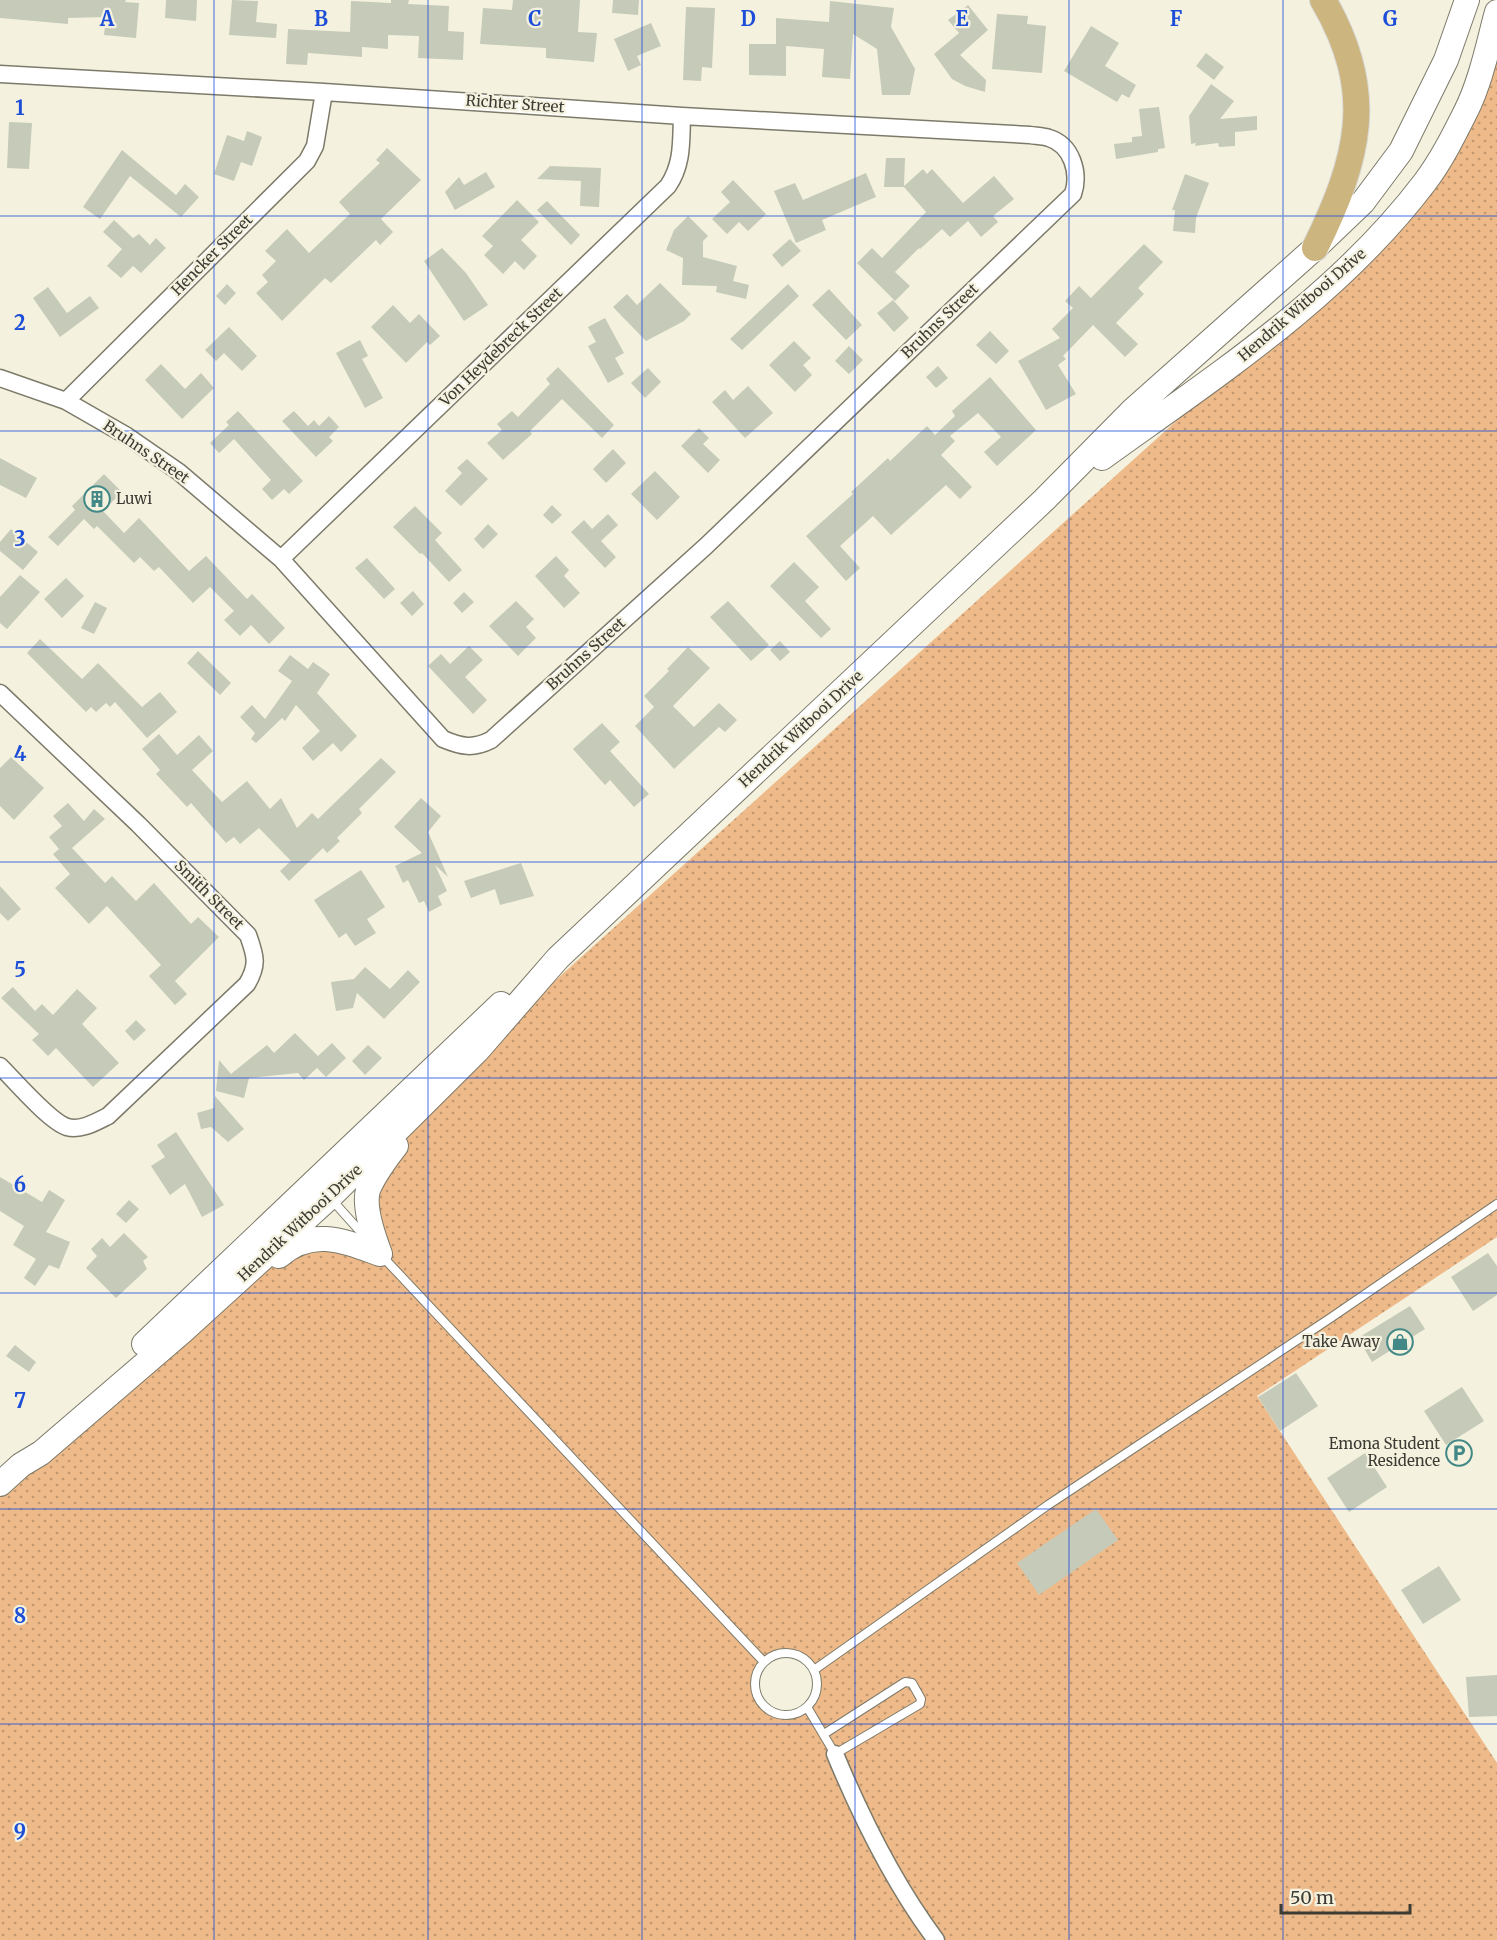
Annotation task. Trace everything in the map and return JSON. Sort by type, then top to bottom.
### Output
[{"type":"main road","points":[[1315,248],[1337,203],[1356,138],[1357,113],[1355,86],[1345,42],[1323,0]]},
{"type":"main road","name":"Hendrik Witbooi Drive","points":[[21,1465],[33,1443],[477,1051],[558,958],[1044,500],[1133,410],[1315,248],[1363,202],[1401,151],[1446,60],[1467,0]]},
{"type":"main road","name":"Hendrik Witbooi Drive","points":[[1044,500],[1240,360],[1302,309],[1364,252],[1426,180],[1447,146],[1467,109],[1497,12]]},
{"type":"main road","name":"Hendrik Witbooi Drive","points":[[0,1484],[21,1465],[41,1453],[183,1331],[322,1189],[472,1030],[520,986],[558,958]]},
{"type":"main road","points":[[380,1254],[373,1234],[368,1191],[387,1157],[477,1051]]},
{"type":"main road","points":[[183,1331],[201,1322],[286,1249],[298,1244],[315,1239],[339,1239],[380,1254]]},
{"type":"street","name":"Richter Street","points":[[0,74],[1030,135]]},
{"type":"street","name":"Hencker Street","points":[[66,401],[307,161],[315,147],[324,92]]},
{"type":"street","name":"Von Heydebreck Street","points":[[280,559],[668,186],[676,174],[681,156],[682,116]]},
{"type":"street","name":"Bruhns Street","points":[[0,378],[66,401],[127,435],[179,472],[280,559],[444,739],[455,744],[478,746],[491,740],[706,546],[1073,194],[1077,183],[1075,165],[1066,151],[1050,138],[1030,135]]},
{"type":"street","name":"Smith Street","points":[[0,693],[138,824],[248,934],[254,950],[256,965],[247,984],[108,1116],[95,1123],[84,1127],[67,1127],[48,1114],[0,1066]]},
{"type":"street","points":[[835,1754],[887,1865],[918,1916],[936,1940]]},
{"type":"lane","points":[[322,1189],[380,1254],[764,1662]]},
{"type":"lane","points":[[813,1670],[1048,1505],[1329,1319],[1497,1204]]},
{"type":"lane","points":[[781,1653],[791,1653],[808,1662],[817,1680],[813,1699],[807,1707],[790,1715],[771,1711],[764,1705],[758,1698],[755,1679],[764,1662],[781,1653]]},
{"type":"lane","points":[[807,1707],[835,1754],[922,1701],[912,1683],[904,1682],[824,1734]]},
{"type":"shaded area","points":[[1497,39],[1497,1237],[1257,1396],[1497,1763],[1497,1940],[0,1940],[0,1484],[286,1249],[380,1253],[367,1205],[387,1157],[477,1051],[1364,252],[1400,213]],"holes":[[[781,1653],[798,1656],[809,1664],[815,1676],[816,1688],[812,1700],[804,1710],[792,1714],[774,1712],[763,1704],[756,1692],[758,1671],[767,1660]]]},
{"type":"building","points":[[0,0],[126,0],[125,2],[139,3],[136,38],[104,35],[106,17],[68,18],[68,24],[0,18]]},
{"type":"building","points":[[166,0],[197,0],[196,21],[165,18]]},
{"type":"building","points":[[232,0],[258,1],[256,22],[277,24],[276,38],[229,35]]},
{"type":"building","points":[[391,0],[409,0],[408,4],[449,6],[448,31],[464,32],[463,60],[418,58],[419,36],[388,35],[388,49],[362,47],[362,57],[308,53],[307,65],[286,64],[288,29],[350,32],[351,1],[391,3]]},
{"type":"building","points":[[513,0],[580,0],[578,32],[597,33],[594,62],[546,58],[546,48],[480,44],[483,8],[512,10]]},
{"type":"building","points":[[613,0],[639,0],[638,15],[612,13]]},
{"type":"building","points":[[830,1],[894,8],[891,27],[915,69],[910,95],[882,95],[877,49],[853,34],[850,79],[822,77],[824,49],[786,46],[786,76],[749,75],[749,44],[776,44],[776,18],[829,22]]},
{"type":"building","points":[[968,5],[988,30],[960,55],[986,80],[985,92],[952,79],[934,54],[959,33],[948,20]]},
{"type":"building","points":[[686,7],[715,8],[712,68],[702,67],[701,81],[683,80]]},
{"type":"building","points":[[997,14],[1028,16],[1027,24],[1046,26],[1042,73],[992,69]]},
{"type":"building","points":[[651,23],[661,46],[637,56],[641,65],[628,71],[614,39]]},
{"type":"building","points":[[1091,26],[1119,43],[1105,66],[1136,85],[1129,98],[1122,94],[1117,102],[1064,71]]},
{"type":"building","points":[[1206,53],[1224,67],[1214,80],[1196,66]]},
{"type":"building","points":[[1211,84],[1234,101],[1220,119],[1257,116],[1257,130],[1235,132],[1235,146],[1219,147],[1218,143],[1195,146],[1196,143],[1191,144],[1189,116]]},
{"type":"building","points":[[1159,107],[1165,148],[1158,149],[1158,152],[1116,159],[1114,144],[1132,142],[1132,137],[1142,136],[1139,109]]},
{"type":"building","points":[[9,122],[32,123],[29,169],[7,168]]},
{"type":"building","points":[[247,131],[262,137],[252,166],[241,162],[234,181],[214,174],[227,135],[244,141]]},
{"type":"building","points":[[387,148],[421,180],[381,219],[393,232],[380,245],[376,240],[331,283],[325,278],[282,321],[256,293],[268,282],[262,275],[276,261],[265,251],[287,229],[309,253],[350,214],[339,202],[380,163],[376,160]]},
{"type":"building","points":[[122,150],[176,195],[185,184],[199,197],[181,217],[130,176],[100,219],[83,207]]},
{"type":"building","points":[[886,158],[905,158],[904,186],[923,169],[927,174],[932,169],[963,203],[994,176],[1014,199],[993,216],[998,222],[981,237],[968,221],[950,237],[942,229],[919,248],[895,272],[910,286],[895,301],[857,263],[872,248],[882,258],[926,212],[904,187],[884,187]]},
{"type":"building","points":[[550,166],[601,168],[599,207],[580,206],[581,181],[537,179]]},
{"type":"building","points":[[486,172],[495,187],[455,210],[445,192],[459,177],[464,185]]},
{"type":"building","points":[[866,173],[876,197],[822,220],[826,230],[796,243],[774,191],[795,183],[803,200]]},
{"type":"building","points":[[1185,174],[1209,183],[1196,218],[1195,233],[1173,231],[1175,210],[1172,210]]},
{"type":"building","points":[[733,180],[766,214],[748,231],[739,222],[727,234],[712,219],[730,202],[721,192]]},
{"type":"building","points":[[517,200],[539,222],[521,240],[537,256],[524,270],[515,261],[503,274],[484,255],[493,246],[482,236]]},
{"type":"building","points":[[547,201],[580,235],[571,245],[537,210]]},
{"type":"building","points":[[688,216],[708,236],[703,241],[703,257],[737,266],[733,281],[749,285],[746,299],[716,292],[717,286],[682,285],[683,258],[666,250],[674,230]]},
{"type":"building","points":[[114,220],[133,238],[139,234],[150,245],[156,238],[166,248],[141,273],[133,266],[121,278],[107,266],[122,249],[103,232]]},
{"type":"building","points":[[790,239],[801,251],[782,267],[772,255]]},
{"type":"building","points":[[1144,244],[1163,262],[1138,288],[1144,294],[1116,323],[1138,344],[1125,357],[1093,325],[1063,356],[1066,359],[1058,365],[1076,394],[1046,410],[1018,361],[1060,338],[1052,329],[1073,308],[1065,301],[1079,286],[1091,298]]},
{"type":"building","points":[[442,248],[466,273],[488,305],[464,321],[424,261]]},
{"type":"building","points":[[660,283],[691,314],[684,321],[646,341],[613,307],[627,294],[637,305]]},
{"type":"building","points":[[227,284],[236,293],[225,305],[216,296]]},
{"type":"building","points":[[788,284],[799,296],[742,350],[730,339]]},
{"type":"building","points":[[48,287],[67,313],[90,296],[99,308],[60,337],[33,298]]},
{"type":"building","points":[[829,289],[862,325],[846,340],[812,305]]},
{"type":"building","points":[[893,300],[909,318],[894,332],[877,313]]},
{"type":"building","points":[[393,305],[410,323],[419,314],[440,336],[430,345],[427,342],[406,363],[371,327]]},
{"type":"building","points":[[605,318],[624,353],[615,358],[624,374],[608,383],[588,346],[596,342],[588,327]]},
{"type":"building","points":[[229,327],[257,356],[242,371],[224,353],[216,361],[205,350]]},
{"type":"building","points":[[990,331],[1009,351],[996,364],[976,345]]},
{"type":"building","points":[[360,340],[368,356],[362,359],[383,398],[365,408],[336,353]]},
{"type":"building","points":[[794,341],[811,358],[803,365],[812,375],[795,392],[769,365]]},
{"type":"building","points":[[849,346],[863,360],[849,374],[835,361]]},
{"type":"building","points":[[161,364],[185,389],[201,373],[214,388],[182,419],[145,380]]},
{"type":"building","points":[[938,366],[948,378],[936,388],[926,377]]},
{"type":"building","points":[[558,367],[614,425],[602,438],[562,399],[530,431],[532,434],[503,460],[487,443],[502,430],[497,424],[512,411],[518,417],[550,384],[546,379]]},
{"type":"building","points":[[648,368],[661,382],[645,398],[631,383]]},
{"type":"building","points":[[990,377],[1036,430],[997,466],[984,452],[1001,437],[978,413],[950,436],[955,441],[941,455],[972,487],[960,499],[946,485],[891,535],[873,516],[840,546],[860,568],[846,581],[806,536],[853,494],[851,492],[888,458],[890,461],[927,426],[935,435],[955,416],[952,411]]},
{"type":"building","points":[[748,386],[773,413],[745,438],[712,402],[725,390],[733,400]]},
{"type":"building","points":[[238,411],[303,481],[289,494],[284,489],[272,500],[262,489],[271,480],[234,439],[219,453],[210,443],[229,425],[226,422]]},
{"type":"building","points":[[294,411],[308,426],[314,420],[319,426],[329,416],[339,427],[329,437],[333,441],[316,457],[282,421]]},
{"type":"building","points":[[699,428],[709,438],[703,444],[720,460],[708,473],[681,446]]},
{"type":"building","points":[[613,449],[626,463],[606,483],[593,469]]},
{"type":"building","points":[[0,458],[37,478],[26,498],[0,485]]},
{"type":"building","points":[[467,459],[488,479],[461,506],[445,491],[462,473],[457,468]]},
{"type":"building","points":[[655,471],[680,497],[657,520],[631,494]]},
{"type":"building","points":[[104,474],[122,492],[103,511],[124,533],[139,518],[189,571],[206,556],[247,599],[252,594],[285,628],[269,644],[251,625],[240,636],[224,620],[234,611],[210,587],[193,603],[159,567],[154,571],[140,557],[134,563],[97,526],[94,529],[84,519],[58,546],[48,537],[75,510],[72,506]]},
{"type":"building","points":[[552,505],[562,515],[552,524],[543,515]]},
{"type":"building","points":[[415,506],[442,533],[435,540],[462,570],[449,582],[393,527]]},
{"type":"building","points":[[608,514],[618,525],[601,541],[616,557],[605,568],[571,532],[584,520],[592,529]]},
{"type":"building","points":[[488,524],[498,534],[483,549],[474,539]]},
{"type":"building","points":[[11,529],[38,552],[23,570],[0,551],[0,542]]},
{"type":"building","points":[[556,556],[569,570],[564,576],[580,593],[564,608],[535,576]]},
{"type":"building","points":[[367,558],[395,589],[384,599],[355,568]]},
{"type":"building","points":[[794,562],[819,587],[805,601],[831,629],[821,638],[770,586]]},
{"type":"building","points":[[20,575],[40,592],[7,629],[0,623],[0,597]]},
{"type":"building","points":[[66,578],[84,596],[62,618],[44,599]]},
{"type":"building","points":[[413,591],[424,604],[412,616],[400,603]]},
{"type":"building","points":[[464,592],[474,602],[462,613],[453,603]]},
{"type":"building","points":[[516,601],[534,619],[526,627],[536,638],[518,656],[489,626]]},
{"type":"building","points":[[728,601],[769,645],[751,661],[710,617]]},
{"type":"building","points":[[95,602],[107,608],[94,634],[81,628]]},
{"type":"building","points":[[40,639],[82,679],[98,663],[142,707],[160,692],[177,712],[147,738],[115,702],[110,707],[106,703],[96,712],[91,707],[86,712],[27,653]]},
{"type":"building","points":[[780,641],[790,652],[780,661],[770,650]]},
{"type":"building","points":[[469,646],[483,660],[465,677],[487,700],[473,714],[428,666],[441,654],[450,664]]},
{"type":"building","points":[[688,647],[710,668],[673,706],[694,727],[719,703],[737,720],[725,732],[719,727],[674,769],[635,726],[654,707],[644,696],[669,671],[667,669]]},
{"type":"building","points":[[198,651],[231,683],[220,695],[187,663]]},
{"type":"building","points":[[290,655],[308,669],[313,662],[330,674],[317,693],[357,736],[341,752],[333,743],[313,761],[302,748],[320,731],[296,705],[285,721],[282,718],[256,743],[251,739],[255,733],[240,717],[252,705],[265,719],[292,681],[278,671]]},
{"type":"building","points":[[602,723],[620,742],[610,751],[649,794],[634,807],[610,780],[605,785],[573,749]]},
{"type":"building","points":[[159,734],[177,755],[199,735],[213,751],[192,770],[222,802],[247,781],[270,809],[281,798],[297,828],[312,813],[318,819],[381,758],[396,772],[359,809],[362,813],[337,838],[340,841],[327,853],[323,848],[289,881],[280,871],[291,861],[259,828],[240,844],[234,837],[226,843],[191,803],[187,807],[156,774],[160,770],[142,749]]},
{"type":"building","points":[[11,757],[44,788],[14,820],[0,806],[0,768]]},
{"type":"building","points":[[421,798],[441,816],[428,832],[448,877],[435,865],[447,891],[438,896],[442,905],[429,912],[424,901],[419,903],[408,880],[403,883],[395,866],[422,853],[394,827]]},
{"type":"building","points":[[68,803],[84,821],[94,809],[105,819],[72,848],[105,883],[112,876],[136,901],[154,883],[191,924],[198,917],[219,937],[175,981],[187,994],[175,1005],[149,976],[161,965],[107,906],[89,924],[55,888],[70,874],[53,854],[59,849],[49,837],[62,826],[53,816]]},
{"type":"building","points":[[521,863],[534,896],[500,905],[495,889],[471,898],[464,881]]},
{"type":"building","points":[[361,870],[385,907],[367,919],[376,933],[355,946],[346,933],[339,938],[314,900]]},
{"type":"building","points":[[0,886],[21,909],[8,921],[0,913]]},
{"type":"building","points":[[365,967],[390,989],[408,970],[420,982],[384,1019],[357,993],[353,1008],[336,1011],[331,982],[354,979]]},
{"type":"building","points":[[13,987],[35,1011],[42,1004],[53,1015],[77,989],[97,1008],[82,1024],[119,1063],[93,1087],[56,1048],[48,1056],[32,1040],[39,1034],[1,998]]},
{"type":"building","points":[[136,1020],[146,1030],[134,1041],[125,1031]]},
{"type":"building","points":[[295,1033],[318,1056],[332,1043],[346,1058],[326,1077],[317,1068],[304,1080],[298,1073],[249,1078],[244,1098],[216,1091],[219,1060],[231,1074],[267,1045],[274,1053]]},
{"type":"building","points":[[368,1045],[382,1058],[365,1075],[352,1061]]},
{"type":"building","points":[[215,1096],[244,1129],[228,1142],[211,1127],[201,1129],[197,1113],[214,1108]]},
{"type":"building","points":[[176,1132],[224,1205],[202,1217],[185,1184],[170,1195],[151,1166],[165,1157],[157,1145]]},
{"type":"building","points":[[0,1177],[42,1202],[49,1190],[65,1200],[46,1232],[70,1242],[59,1269],[49,1265],[35,1286],[24,1278],[36,1259],[13,1245],[24,1226],[0,1211]]},
{"type":"building","points":[[129,1200],[139,1209],[126,1223],[116,1214]]},
{"type":"building","points":[[124,1233],[148,1257],[143,1261],[147,1269],[116,1298],[86,1268],[97,1256],[91,1249],[102,1238],[110,1247]]},
{"type":"building","points":[[1488,1253],[1497,1266],[1497,1295],[1473,1311],[1451,1277]]},
{"type":"building","points":[[1410,1306],[1425,1329],[1372,1362],[1358,1338]]},
{"type":"building","points":[[15,1345],[36,1362],[29,1372],[6,1356]]},
{"type":"building","points":[[1296,1373],[1318,1406],[1280,1431],[1258,1397]]},
{"type":"building","points":[[1462,1387],[1484,1421],[1446,1445],[1424,1411]]},
{"type":"building","points":[[1365,1453],[1387,1487],[1349,1512],[1327,1478]]},
{"type":"building","points":[[1096,1509],[1118,1540],[1039,1595],[1017,1563]]},
{"type":"building","points":[[1439,1566],[1461,1600],[1423,1624],[1401,1590]]},
{"type":"building","points":[[1497,1675],[1497,1716],[1469,1717],[1466,1677]]},
{"type":"place","name":"Luwi","points":[[97,499]]},
{"type":"place","name":"Take Away","points":[[1400,1342]]},
{"type":"place","name":"Emona Student Residence","points":[[1459,1453]]}]
